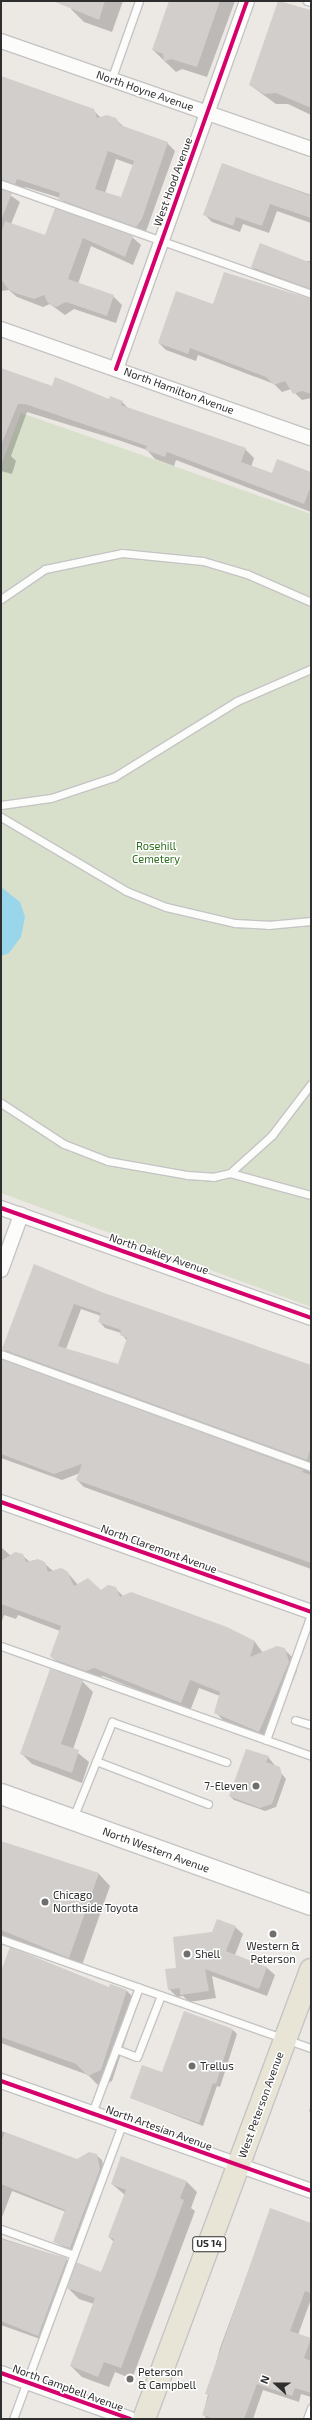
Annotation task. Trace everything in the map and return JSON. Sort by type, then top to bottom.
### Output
[{"type":"main road","name":"North Western Avenue","points":[[1,1794],[311,1905]]},
{"type":"main road","name":"West Peterson Avenue","points":[[144,2419],[311,1970]]},
{"type":"street","name":"West Hood Avenue","points":[[116,369],[247,1]]},
{"type":"street","name":"North Hoyne Avenue","points":[[2,44],[311,149]]},
{"type":"street","name":"North Hamilton Avenue","points":[[1,329],[311,438]]},
{"type":"street","name":"North Oakley Avenue","points":[[1,1208],[311,1318]]},
{"type":"street","points":[[1,1270],[21,1215]]},
{"type":"street","name":"North Claremont Avenue","points":[[1,1502],[311,1613]]},
{"type":"street","name":"North Artesian Avenue","points":[[1,2081],[311,2191]]},
{"type":"street","name":"North Campbell Avenue","points":[[1,2373],[130,2419]]},
{"type":"lane","points":[[111,80],[139,1]]},
{"type":"lane","points":[[307,1],[311,2]]},
{"type":"lane","points":[[1,184],[311,294]]},
{"type":"lane","points":[[1,599],[45,570],[78,560],[122,553],[203,561],[247,574],[311,602]]},
{"type":"lane","points":[[1,805],[51,798],[114,777],[237,701],[311,669]]},
{"type":"lane","points":[[1,818],[126,892],[166,908],[235,923],[268,925],[311,921]]},
{"type":"lane","points":[[230,1173],[272,1135],[311,1084]]},
{"type":"lane","points":[[1,1103],[64,1144],[108,1161],[187,1175],[213,1177],[230,1173],[311,1195]]},
{"type":"lane","points":[[1,1354],[311,1467]]},
{"type":"lane","points":[[266,1740],[311,1613]]},
{"type":"lane","points":[[1,1646],[311,1756]]},
{"type":"lane","points":[[295,1720],[311,1725]]},
{"type":"lane","points":[[72,1820],[112,1722],[226,1762]]},
{"type":"lane","points":[[96,1761],[208,1804]]},
{"type":"lane","points":[[1,1939],[311,2048]]},
{"type":"lane","points":[[92,2113],[139,1987]]},
{"type":"lane","points":[[116,2049],[137,2058],[161,1995]]},
{"type":"lane","points":[[13,2419],[122,2124]]},
{"type":"lane","points":[[1,2229],[74,2255]]},
{"type":"lane","points":[[307,2419],[311,2408]]},
{"type":"green space","name":"Rosehill Cemetery","points":[[21,413],[311,514],[311,1307],[1,1193],[1,466]]},
{"type":"water","points":[[1,887],[20,902],[25,917],[21,937],[9,953],[1,956]]},
{"type":"building","points":[[53,1],[105,1],[99,20]]},
{"type":"building","points":[[169,1],[220,1],[197,67],[171,59],[164,62],[163,54],[152,50]]},
{"type":"building","points":[[278,1],[311,10],[311,108],[276,93],[264,94],[249,85]]},
{"type":"building","points":[[1,76],[94,109],[97,118],[107,115],[116,118],[120,125],[168,142],[142,219],[136,227],[58,199],[60,193],[17,179],[15,184],[1,179]],"holes":[[[108,151],[134,161],[121,197],[95,189]]]},
{"type":"building","points":[[222,163],[311,196],[311,218],[270,204],[262,226],[236,217],[233,226],[203,215]]},
{"type":"building","points":[[1,189],[12,193],[2,218],[1,218]]},
{"type":"building","points":[[55,208],[133,236],[125,257],[83,238],[68,279],[114,295],[107,316],[66,302],[56,307],[48,303],[44,295],[34,299],[15,293],[8,289],[1,279],[1,233],[5,221],[45,235]]},
{"type":"building","points":[[260,243],[311,263],[311,289],[251,267]]},
{"type":"building","points":[[224,272],[311,299],[311,394],[302,391],[293,394],[285,381],[274,385],[266,377],[190,348],[188,354],[158,343],[176,291],[213,304]]},
{"type":"building","points":[[1,368],[52,386],[55,377],[109,399],[110,396],[123,401],[121,405],[246,448],[241,462],[272,473],[277,459],[311,472],[311,486],[304,504],[167,452],[165,457],[145,450],[147,446],[25,404],[18,404],[1,445]]},
{"type":"building","points":[[34,1264],[104,1293],[311,1365],[311,1447],[307,1460],[2,1349]],"holes":[[[74,1304],[101,1313],[98,1322],[121,1330],[120,1335],[127,1338],[118,1364],[58,1346]]]},
{"type":"building","points":[[1,1359],[303,1470],[302,1472],[311,1475],[311,1563],[76,1480],[82,1464],[54,1474],[1,1454]]},
{"type":"building","points":[[15,1552],[23,1554],[26,1562],[38,1559],[45,1562],[48,1572],[61,1568],[67,1571],[74,1586],[88,1578],[101,1590],[108,1585],[116,1587],[120,1597],[131,1592],[227,1627],[255,1641],[250,1657],[277,1646],[285,1648],[289,1662],[259,1732],[214,1713],[220,1692],[190,1680],[181,1703],[94,1668],[86,1671],[53,1659],[50,1656],[61,1626],[1,1604],[1,1561]]},
{"type":"building","points":[[50,1669],[83,1680],[61,1744],[79,1750],[72,1773],[20,1754]]},
{"type":"building","name":"7-Eleven","points":[[246,1749],[269,1756],[266,1762],[280,1767],[282,1775],[272,1804],[260,1808],[229,1796]]},
{"type":"building","name":"Chicago Northside Toyota","points":[[1,1841],[99,1873],[69,1958],[1,1930]]},
{"type":"building","points":[[217,1919],[236,1926],[226,1951],[267,1967],[259,1989],[205,1969],[209,1991],[180,1995],[180,1988],[168,1990],[165,1969],[176,1968],[173,1937],[212,1932]]},
{"type":"building","points":[[10,1947],[109,1987],[110,1984],[127,1990],[101,2070],[88,2076],[76,2064],[1,2037],[1,1971]]},
{"type":"building","name":"Trellus","points":[[184,2011],[233,2029],[216,2084],[213,2083],[199,2123],[130,2098],[142,2065],[162,2072]]},
{"type":"building","points":[[5,2132],[77,2159],[89,2152],[97,2154],[100,2169],[70,2248],[53,2242],[65,2210],[1,2184],[1,2142]]},
{"type":"building","points":[[121,2156],[187,2181],[180,2198],[184,2200],[121,2368],[104,2362],[98,2377],[70,2366],[95,2298],[67,2288],[76,2262],[101,2272],[114,2239],[108,2237],[126,2190],[111,2184]]},
{"type":"building","points":[[270,2208],[311,2223],[311,2293],[305,2291],[290,2331],[311,2338],[304,2358],[311,2361],[311,2393],[295,2388],[292,2396],[257,2384],[244,2419],[214,2419],[202,2415],[209,2395],[205,2394]]},
{"type":"building","points":[[1,2239],[67,2258],[38,2336],[1,2321]]},
{"type":"cycle path","points":[[116,369],[247,1]]},
{"type":"cycle path","points":[[1,1208],[311,1318]]},
{"type":"cycle path","points":[[1,1502],[311,1612]]},
{"type":"cycle path","points":[[1,2081],[311,2191]]},
{"type":"cycle path","points":[[1,2373],[130,2419]]},
{"type":"place","name":"7-Eleven","points":[[256,1786]]},
{"type":"place","name":"Chicago Northside Toyota","points":[[45,1902]]},
{"type":"place","name":"Western & Peterson","points":[[273,1934]]},
{"type":"place","name":"Shell","points":[[187,1954]]},
{"type":"place","name":"Trellus","points":[[192,2066]]},
{"type":"place","name":"Peterson & Campbell","points":[[130,2379]]}]
